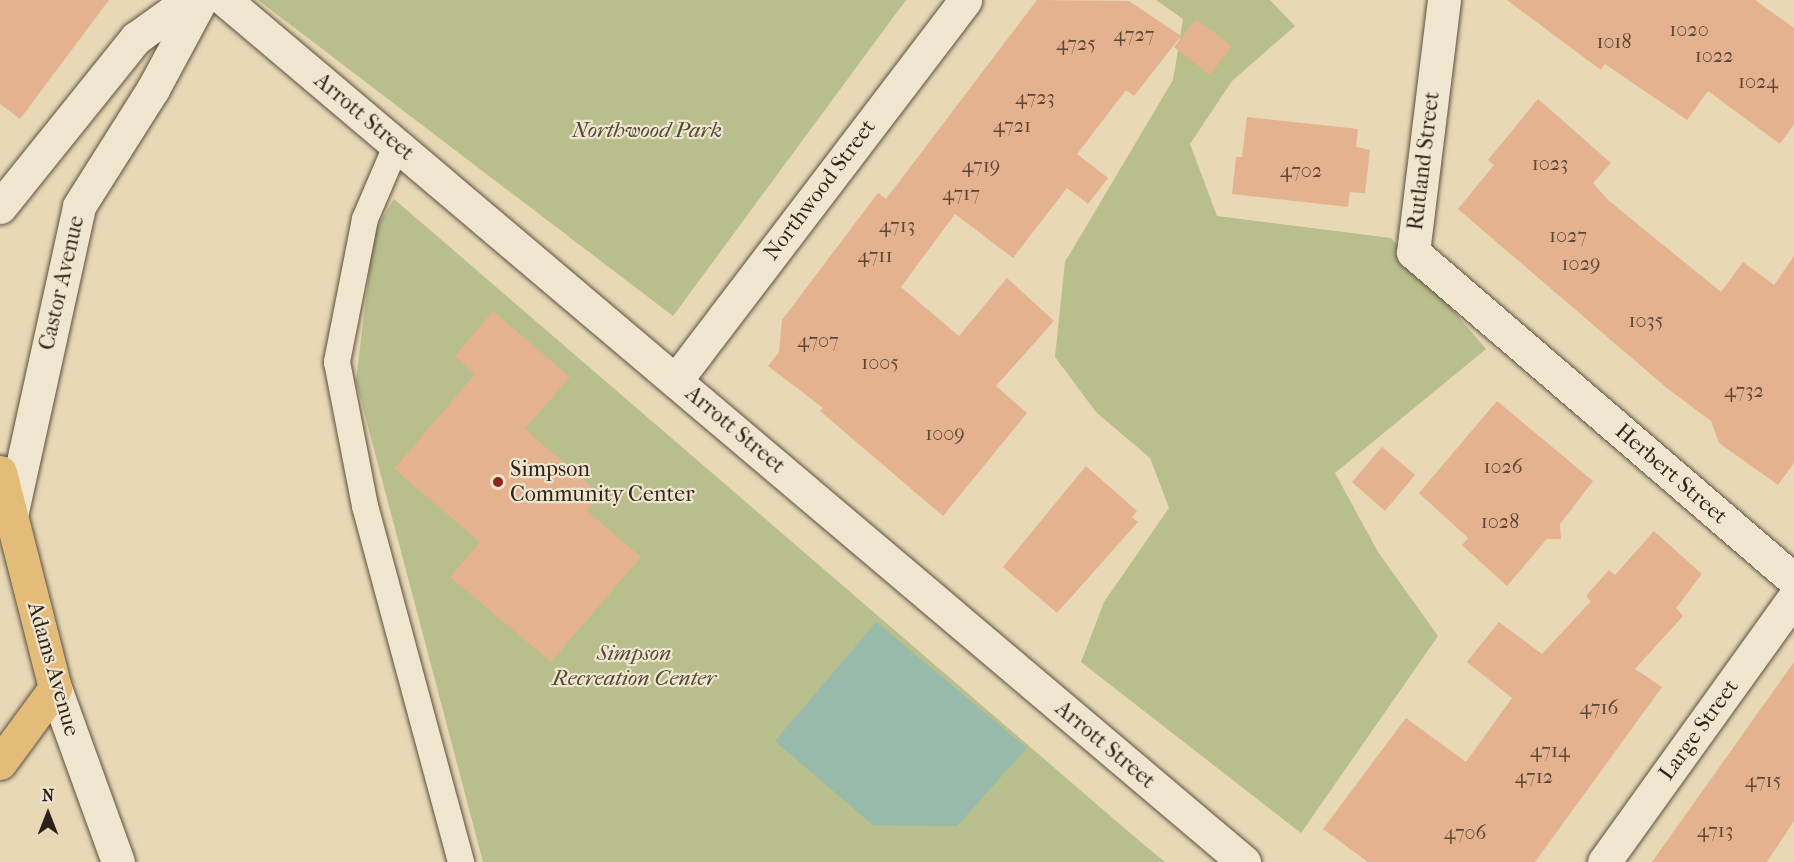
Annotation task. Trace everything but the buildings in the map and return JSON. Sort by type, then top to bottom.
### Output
[{"type":"main road","name":"Adams Avenue","points":[[0,472],[55,688]]},
{"type":"main road","name":"Castor Avenue","points":[[0,560],[11,516]]},
{"type":"main road","points":[[0,763],[55,688]]},
{"type":"street","points":[[0,207],[136,38],[189,0]]},
{"type":"street","name":"Castor Avenue","points":[[11,516],[79,206],[153,89],[201,0]]},
{"type":"street","name":"Arrott Street","points":[[225,0],[1244,862]]},
{"type":"street","name":"Northwood Street","points":[[676,380],[965,0]]},
{"type":"street","name":"Rutland Street","points":[[1444,0],[1413,252],[1549,368]]},
{"type":"street","name":"Herbert Street","points":[[1549,368],[1794,580]]},
{"type":"street","name":"Large Street","points":[[1604,862],[1794,598]]},
{"type":"street","name":"Adams Avenue","points":[[55,688],[118,862]]},
{"type":"lane","points":[[397,144],[365,219],[337,362],[364,506],[461,862]]},
{"type":"green space","name":"Northwood Park","points":[[258,0],[906,0],[673,316]]},
{"type":"green space","points":[[1156,0],[1270,0],[1295,26],[1232,81],[1190,144],[1217,216],[1391,238],[1486,349],[1335,473],[1378,552],[1438,636],[1301,833],[1081,662],[1104,602],[1169,508],[1150,458],[1096,412],[1055,357],[1065,262],[1173,80],[1183,19]]},
{"type":"green space","name":"Simpson Recreation Center","points":[[394,199],[1165,862],[483,862],[356,381],[374,232]]},
{"type":"shaded area","points":[[876,622],[1027,748],[957,826],[873,825],[775,741]]},
{"type":"place","name":"Simpson Community Center","points":[[498,482]]}]
